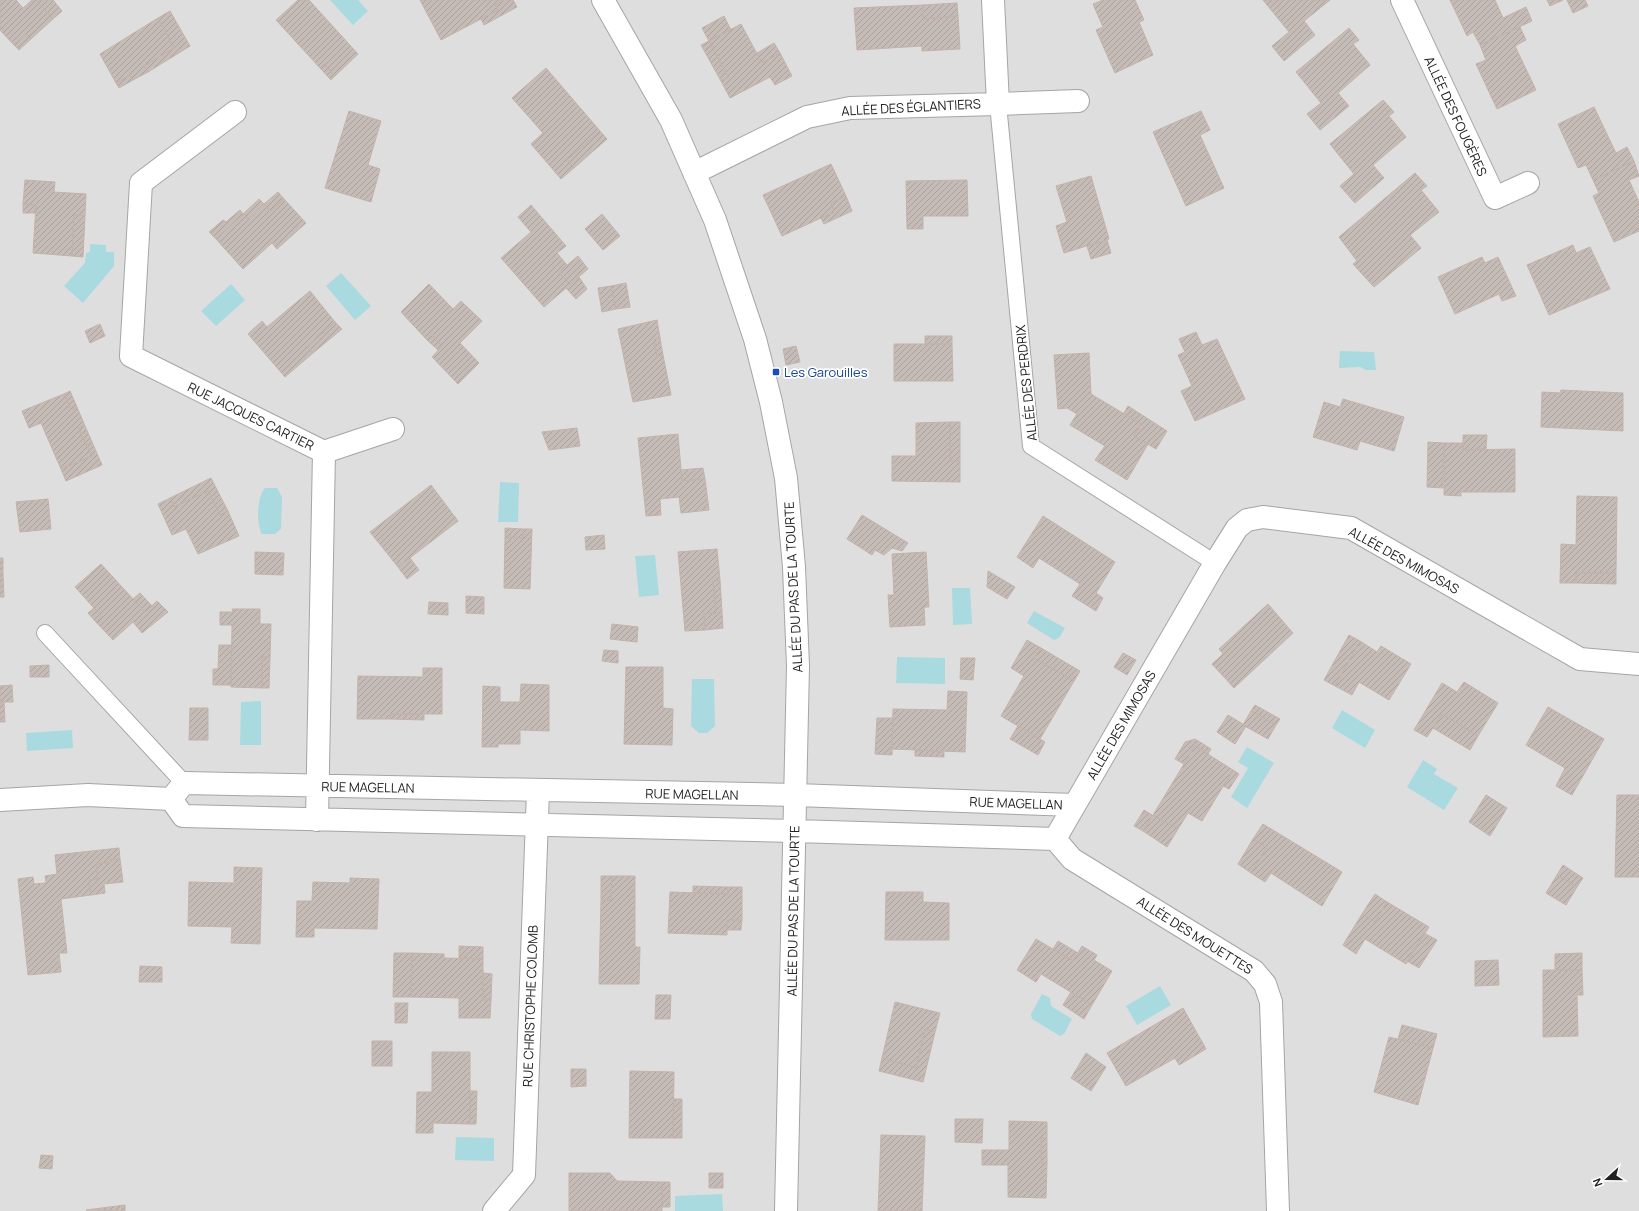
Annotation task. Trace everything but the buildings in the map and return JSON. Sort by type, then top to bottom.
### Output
[{"type":"street","name":"ALLÉE DU PAS DE LA TOURTE","points":[[604,0],[671,120],[715,220],[755,339],[771,402],[786,478],[794,567],[798,666],[786,1211]]},
{"type":"street","name":"ALLÉE DES ÉGLANTIERS","points":[[993,0],[998,104]]},
{"type":"street","name":"ALLÉE DES FOUGÈRES","points":[[1402,0],[1495,198],[1528,183]]},
{"type":"street","name":"ALLÉE DES ÉGLANTIERS","points":[[694,173],[807,117],[850,108],[1078,101]]},
{"type":"street","name":"RUE JACQUES CARTIER","points":[[235,112],[141,183],[131,356],[324,452],[317,820]]},
{"type":"street","points":[[324,452],[393,429]]},
{"type":"street","name":"ALLÉE DES MIMOSAS","points":[[1074,805],[1215,563],[1237,528],[1247,520],[1264,517],[1351,528],[1580,659],[1639,664]]},
{"type":"street","name":"RUE MAGELLAN","points":[[180,799],[318,786],[796,796],[1074,805],[1055,839]]},
{"type":"street","name":"RUE CHRISTOPHE COLOMB","points":[[494,1211],[524,1174],[538,791]]},
{"type":"street","points":[[0,800],[88,795],[180,799],[317,820],[537,826],[795,830],[1055,839]]},
{"type":"street","name":"ALLÉE DES MOUETTES","points":[[1055,839],[1072,859],[1254,971],[1265,984],[1271,1002],[1278,1211]]},
{"type":"lane","name":"ALLÉE DES PERDRIX","points":[[998,104],[1031,446],[1215,563]]},
{"type":"lane","points":[[45,633],[180,799]]},
{"type":"shaded area","points":[[0,0],[1639,0],[1639,1211],[0,1211]]},
{"type":"water","points":[[330,0],[358,0],[368,11],[353,25]]},
{"type":"water","points":[[90,244],[106,245],[106,252],[114,252],[114,266],[83,303],[64,286],[85,263],[86,253],[90,252]]},
{"type":"water","points":[[341,273],[371,306],[355,320],[326,286]]},
{"type":"water","points":[[231,284],[245,300],[216,326],[201,311]]},
{"type":"water","points":[[1340,351],[1374,352],[1376,370],[1366,370],[1360,367],[1339,368]]},
{"type":"water","points":[[500,482],[519,483],[518,522],[498,522]]},
{"type":"water","points":[[265,488],[277,488],[282,497],[281,529],[275,534],[262,534],[260,530],[258,511],[260,497]]},
{"type":"water","points":[[655,555],[659,595],[639,597],[635,556]]},
{"type":"water","points":[[952,588],[970,588],[972,624],[953,625]]},
{"type":"water","points":[[1034,611],[1065,628],[1059,638],[1054,640],[1027,623]]},
{"type":"water","points":[[897,657],[945,658],[945,684],[896,683]]},
{"type":"water","points":[[692,679],[714,679],[715,726],[707,733],[699,733],[691,726]]},
{"type":"water","points":[[261,701],[261,745],[240,745],[241,702]]},
{"type":"water","points":[[1342,710],[1375,730],[1365,748],[1332,728]]},
{"type":"water","points":[[72,730],[73,748],[27,751],[26,733]]},
{"type":"water","points":[[1247,747],[1274,763],[1247,808],[1231,797],[1248,768],[1238,762]]},
{"type":"water","points":[[1423,760],[1437,769],[1434,774],[1458,788],[1444,810],[1407,787]]},
{"type":"water","points":[[1160,986],[1171,1005],[1137,1025],[1126,1006]]},
{"type":"water","points":[[1042,994],[1050,998],[1051,1006],[1072,1019],[1064,1034],[1060,1036],[1032,1019],[1031,1014]]},
{"type":"water","points":[[456,1137],[494,1138],[494,1161],[455,1160]]},
{"type":"water","points":[[722,1194],[723,1211],[675,1211],[675,1196]]},
{"type":"place","name":"Les Garouilles","points":[[776,372]]}]
